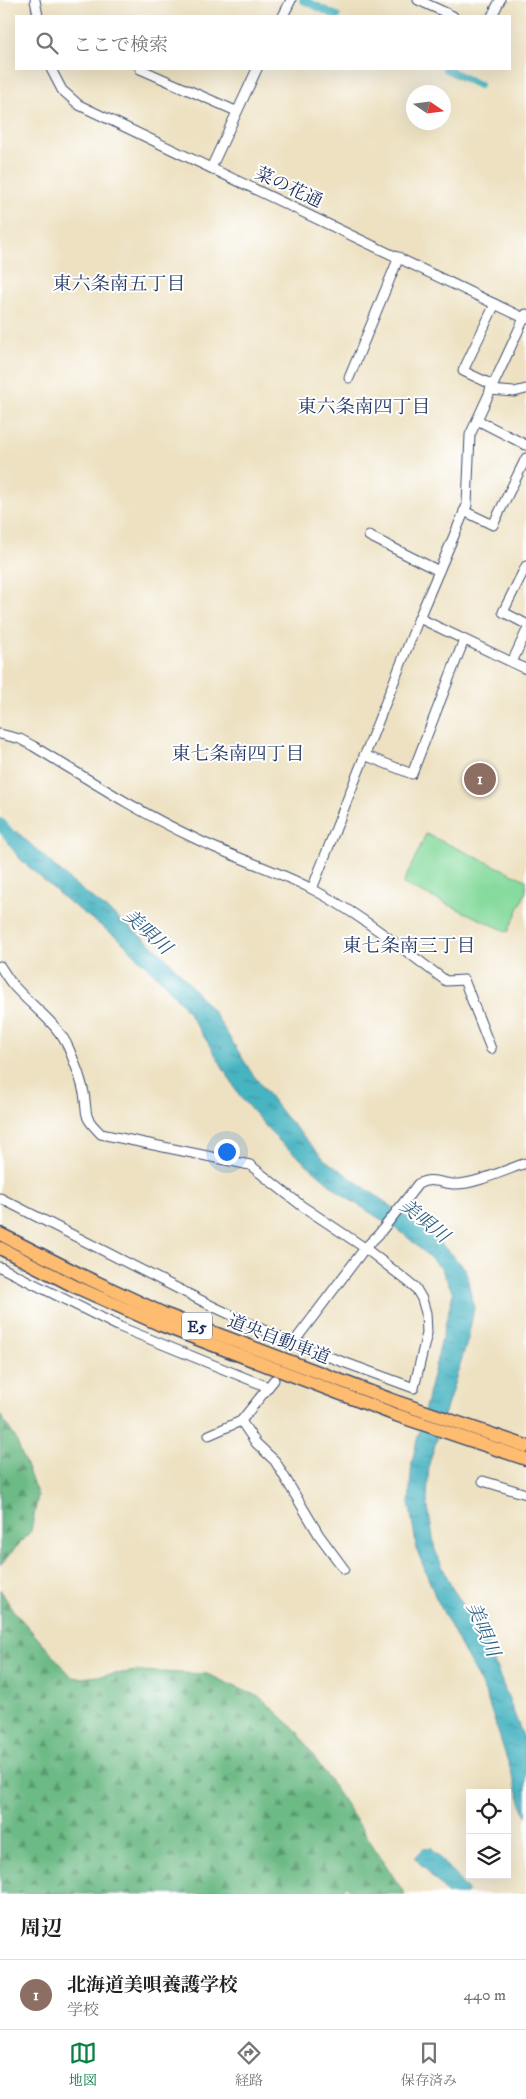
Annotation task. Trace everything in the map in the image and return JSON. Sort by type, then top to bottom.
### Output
[{"type":"highway","name":"道央自動車道","points":[[0,1234],[164,1314],[398,1409]]},
{"type":"highway","name":"道央自動車道","points":[[0,1248],[76,1287],[161,1325],[492,1442],[526,1459]]},
{"type":"highway","name":"道央自動車道","points":[[492,1442],[526,1446]]},
{"type":"street","points":[[35,0],[38,15]]},
{"type":"street","points":[[284,15],[291,0]]},
{"type":"street","points":[[418,0],[434,4],[451,15]]},
{"type":"street","points":[[492,15],[500,0]]},
{"type":"street","name":"菜の花通","points":[[52,70],[62,90],[79,105],[525,317]]},
{"type":"street","points":[[142,70],[236,110]]},
{"type":"street","points":[[211,168],[236,110],[256,70]]},
{"type":"street","points":[[349,378],[399,258]]},
{"type":"street","points":[[495,304],[463,370],[492,388],[514,392],[526,389]]},
{"type":"street","points":[[312,889],[419,618],[467,505],[470,435],[525,317]]},
{"type":"street","points":[[477,420],[526,445]]},
{"type":"street","points":[[464,511],[493,525],[526,458]]},
{"type":"street","points":[[369,536],[439,571]]},
{"type":"street","points":[[526,566],[503,612],[526,624]]},
{"type":"street","points":[[419,618],[526,669]]},
{"type":"street","points":[[512,662],[526,632]]},
{"type":"street","points":[[364,755],[412,774],[464,640]]},
{"type":"street","points":[[0,734],[20,739],[33,746],[125,803],[158,821],[312,889],[383,934],[446,981],[464,980],[491,1049]]},
{"type":"street","points":[[0,966],[12,984],[62,1035],[77,1071],[84,1094],[87,1117],[89,1122],[101,1134],[250,1165],[302,1206],[365,1248],[415,1287],[422,1299],[426,1313],[427,1333],[414,1388],[293,1345],[188,1295],[0,1198]]},
{"type":"street","points":[[293,1345],[365,1248],[379,1234],[418,1184],[434,1179],[446,1183],[463,1184],[526,1163]]},
{"type":"street","points":[[0,1267],[120,1327],[271,1383],[241,1421],[209,1435]]},
{"type":"street","points":[[241,1421],[256,1443],[275,1461],[319,1535],[344,1570]]},
{"type":"street","points":[[483,1482],[526,1494]]},
{"type":"green space","points":[[426,834],[526,880],[526,892],[508,932],[403,884]]},
{"type":"green space","points":[[0,1415],[15,1437],[38,1496],[31,1531],[0,1565]]},
{"type":"green space","points":[[0,1589],[12,1609],[72,1677],[82,1678],[138,1671],[207,1674],[261,1698],[297,1731],[405,1894],[354,1894],[345,1885],[344,1894],[0,1894]]},
{"type":"water","points":[[16,831],[72,882],[156,948],[175,967],[215,1014],[251,1072],[284,1115],[325,1160],[414,1222],[444,1247],[465,1268],[474,1308],[468,1339],[429,1464],[427,1501],[435,1550],[452,1588],[484,1636],[526,1744],[526,1817],[485,1692],[436,1598],[417,1550],[409,1502],[412,1461],[453,1293],[441,1268],[404,1234],[344,1196],[277,1139],[241,1098],[183,1005],[163,982],[119,939],[66,900],[21,860],[7,842]]},
{"type":"water","points":[[431,1847],[468,1891],[466,1894],[448,1894],[415,1858],[423,1849]]},
{"type":"waterway","points":[[303,0],[335,15]]},
{"type":"waterway","points":[[448,70],[479,85]]},
{"type":"waterway","name":"美唄川","points":[[0,824],[22,850]]},
{"type":"place","name":"北海道美唄養護学校","points":[[480,779]]},
{"type":"district","name":"東六条南五丁目","points":[[119,283]]},
{"type":"district","name":"東六条南四丁目","points":[[364,406]]},
{"type":"district","name":"東七条南四丁目","points":[[238,753]]},
{"type":"district","name":"東七条南三丁目","points":[[409,945]]}]
